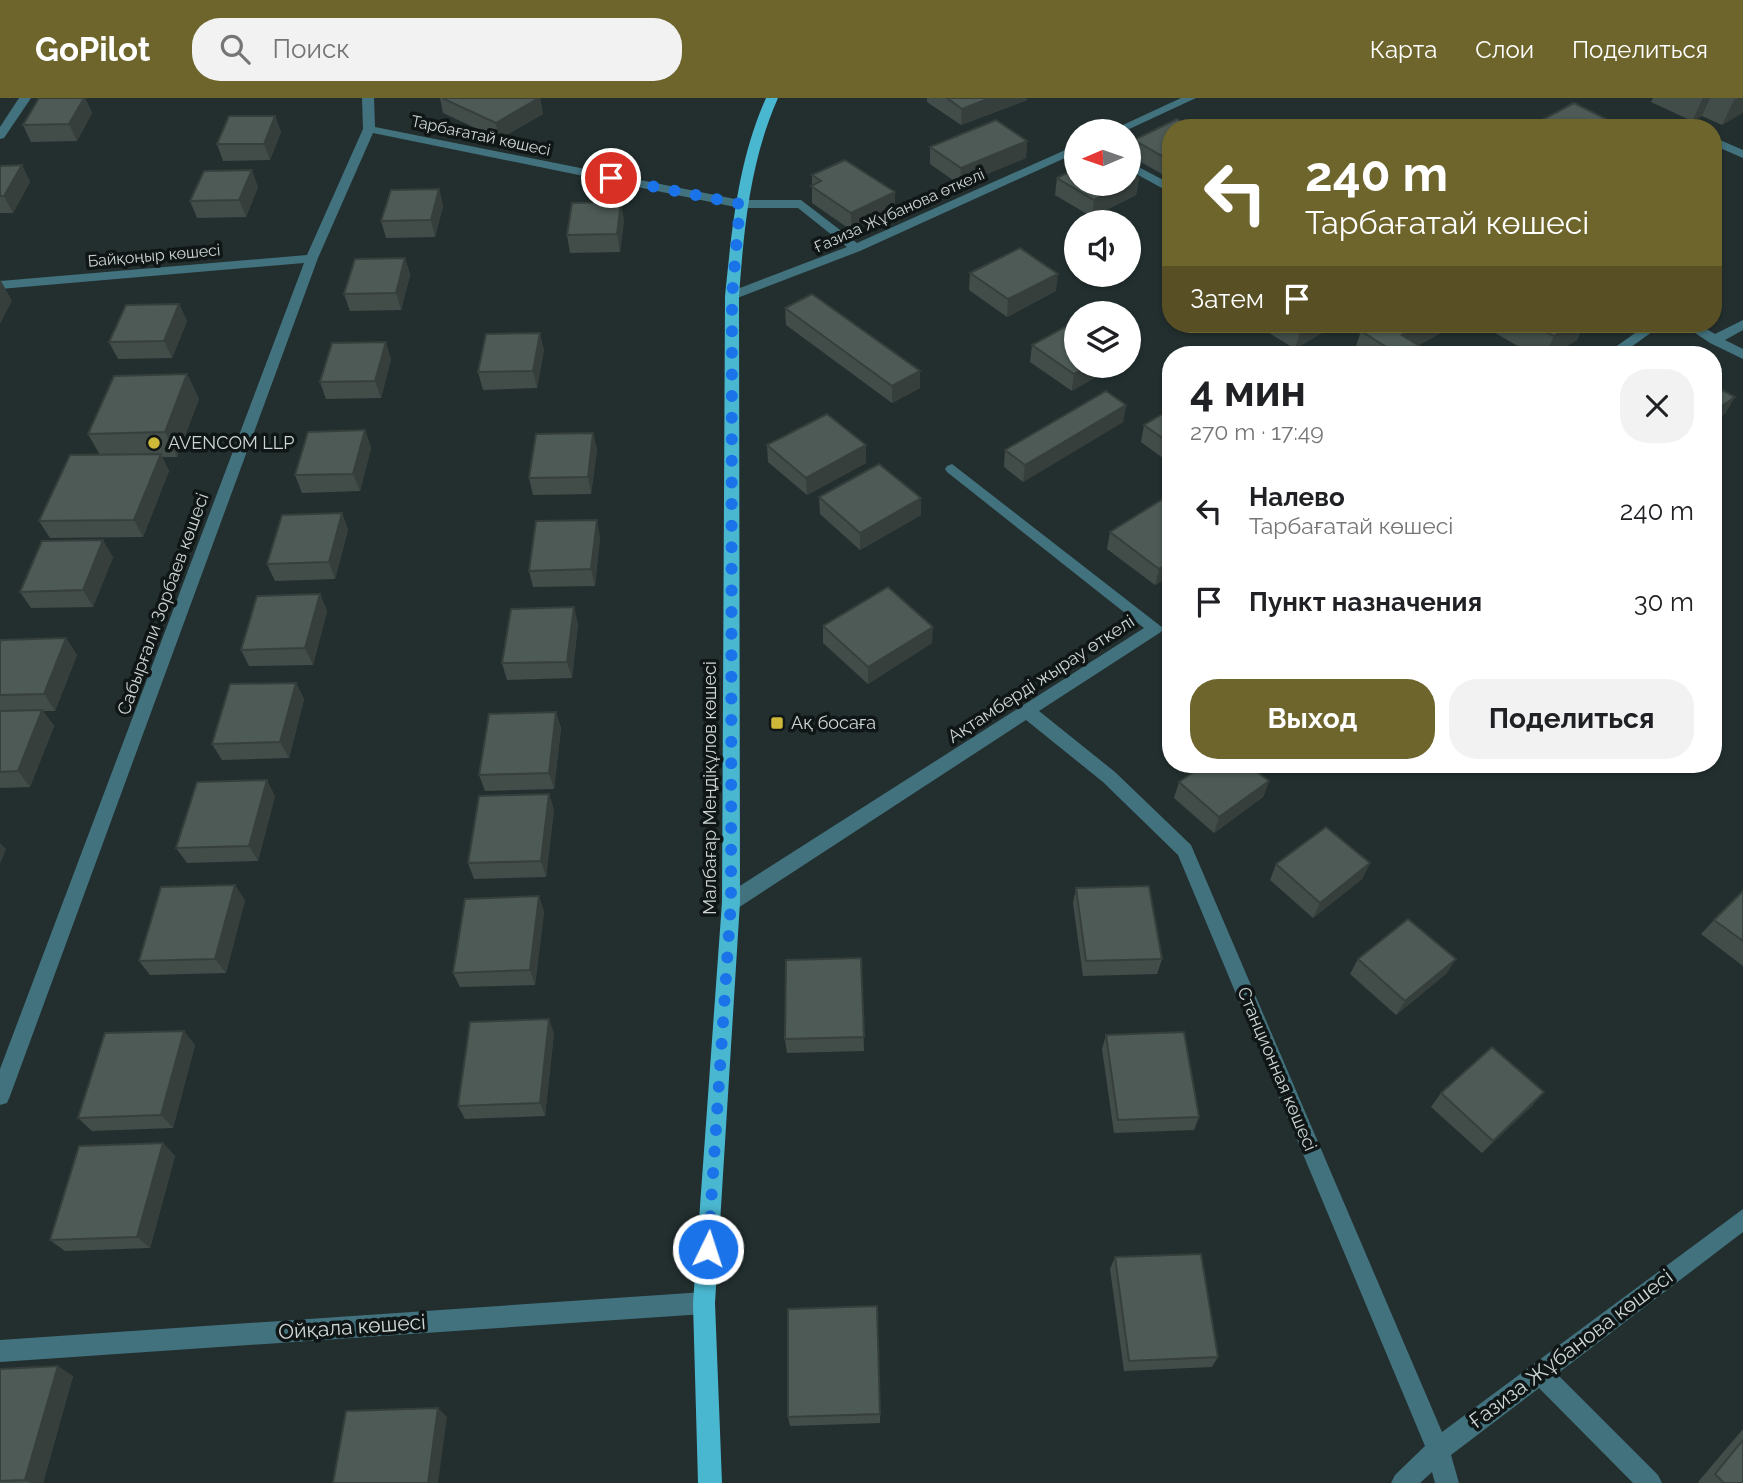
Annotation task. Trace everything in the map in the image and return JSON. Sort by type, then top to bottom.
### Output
[{"type":"main road","name":"Малбағар Меңдіқұлов көшесі","points":[[710,1483],[704,1303],[731,902],[732,296],[740,204],[760,125],[772,98]]},
{"type":"street","points":[[0,136],[25,98]]},
{"type":"street","points":[[368,98],[369,128]]},
{"type":"street","points":[[1141,120],[1189,98]]},
{"type":"street","name":"Тарбағатай көшесi","points":[[369,128],[740,204],[801,204],[856,248]]},
{"type":"street","name":"Сабырғали Зорбаев көшесі","points":[[0,1097],[312,258],[369,128]]},
{"type":"street","points":[[1722,144],[1743,154]]},
{"type":"street","name":"Ғазиза Жұбанова өткелі","points":[[732,296],[856,248],[1064,154]]},
{"type":"street","points":[[1141,172],[1162,185]]},
{"type":"street","name":"Байқоңыр көшесi","points":[[0,285],[312,258]]},
{"type":"street","points":[[1715,341],[1743,324]]},
{"type":"street","points":[[1624,346],[1643,333]]},
{"type":"street","points":[[1703,333],[1743,355]]},
{"type":"street","name":"Ақтамберді жырау өткелі","points":[[731,902],[1155,628],[952,469]]},
{"type":"street","name":"Станционная көшесі","points":[[1027,711],[1109,777],[1185,850],[1438,1450],[1447,1483]]},
{"type":"street","name":"Ғазиза Жұбанова көшесі","points":[[1403,1483],[1438,1450],[1743,1219]]},
{"type":"street","name":"Ойқала көшесі","points":[[0,1352],[704,1303]]},
{"type":"street","points":[[1540,1373],[1650,1483]]},
{"type":"building","points":[[39,98],[84,98],[69,124],[23,125]]},
{"type":"building","points":[[442,98],[539,98],[496,123]]},
{"type":"building","points":[[947,98],[990,98],[962,109]]},
{"type":"building","points":[[1574,103],[1606,119],[1544,119]]},
{"type":"building","points":[[229,116],[275,116],[264,144],[217,144]]},
{"type":"building","points":[[996,120],[1027,141],[961,168],[930,147]]},
{"type":"building","points":[[1162,126],[1162,156],[1141,144],[1141,137]]},
{"type":"building","points":[[845,160],[895,192],[851,213],[811,186],[821,181],[812,175]]},
{"type":"building","points":[[22,165],[4,196],[0,196],[0,166]]},
{"type":"building","points":[[252,170],[239,200],[190,201],[204,171]]},
{"type":"building","points":[[439,189],[431,220],[381,221],[391,190]]},
{"type":"building","points":[[621,202],[617,234],[567,235],[572,203]]},
{"type":"building","points":[[1020,248],[1058,274],[1008,299],[970,273]]},
{"type":"building","points":[[405,258],[396,293],[344,294],[355,259]]},
{"type":"building","points":[[812,294],[920,371],[892,386],[785,308]]},
{"type":"building","points":[[179,304],[164,341],[109,342],[126,305]]},
{"type":"building","points":[[1064,328],[1064,367],[1032,345]]},
{"type":"building","points":[[540,333],[533,371],[478,372],[486,334]]},
{"type":"building","points":[[1364,333],[1406,333],[1402,335],[1420,346],[1385,346]]},
{"type":"building","points":[[386,342],[375,381],[320,382],[332,343]]},
{"type":"building","points":[[187,374],[165,432],[88,434],[114,376]]},
{"type":"building","points":[[1722,390],[1735,397],[1722,406]]},
{"type":"building","points":[[1106,391],[1126,405],[1025,465],[1005,450]]},
{"type":"building","points":[[827,414],[866,445],[806,478],[767,445]]},
{"type":"building","points":[[1162,414],[1162,438],[1144,425]]},
{"type":"building","points":[[365,430],[353,474],[295,475],[308,432]]},
{"type":"building","points":[[593,433],[588,477],[529,478],[536,434]]},
{"type":"building","points":[[161,454],[134,520],[39,521],[70,455]]},
{"type":"building","points":[[879,464],[921,498],[860,533],[819,497]]},
{"type":"building","points":[[1162,500],[1162,567],[1159,569],[1110,532]]},
{"type":"building","points":[[342,513],[329,562],[267,564],[282,515]]},
{"type":"building","points":[[597,520],[591,569],[529,571],[536,521]]},
{"type":"building","points":[[103,540],[83,590],[20,592],[42,541]]},
{"type":"building","points":[[888,587],[933,627],[868,667],[823,626]]},
{"type":"building","points":[[320,594],[305,648],[241,650],[257,596]]},
{"type":"building","points":[[574,607],[567,662],[502,663],[511,609]]},
{"type":"building","points":[[66,638],[44,694],[0,695],[1,640]]},
{"type":"building","points":[[296,683],[280,742],[212,744],[230,684]]},
{"type":"building","points":[[42,710],[18,771],[0,772],[0,711]]},
{"type":"building","points":[[556,712],[549,773],[479,775],[489,714]]},
{"type":"building","points":[[1192,773],[1258,773],[1269,781],[1219,817],[1179,782]]},
{"type":"building","points":[[267,780],[249,846],[176,848],[197,782]]},
{"type":"building","points":[[549,794],[541,861],[468,863],[479,796]]},
{"type":"building","points":[[1326,827],[1370,863],[1320,903],[1276,864]]},
{"type":"building","points":[[235,885],[215,959],[139,961],[161,887]]},
{"type":"building","points":[[1149,886],[1162,959],[1086,961],[1076,888]]},
{"type":"building","points":[[1743,891],[1743,941],[1714,920]]},
{"type":"building","points":[[539,896],[530,970],[453,973],[465,899]]},
{"type":"building","points":[[1408,919],[1456,959],[1405,1001],[1358,959]]},
{"type":"building","points":[[861,958],[864,1037],[785,1039],[786,960]]},
{"type":"building","points":[[549,1019],[540,1103],[458,1106],[470,1022]]},
{"type":"building","points":[[184,1031],[161,1115],[78,1118],[105,1033]]},
{"type":"building","points":[[1184,1032],[1199,1117],[1118,1120],[1106,1035]]},
{"type":"building","points":[[1492,1047],[1544,1092],[1493,1141],[1441,1093]]},
{"type":"building","points":[[163,1143],[137,1237],[50,1240],[79,1146]]},
{"type":"building","points":[[1201,1254],[1218,1357],[1129,1361],[1115,1257]]},
{"type":"building","points":[[877,1306],[880,1414],[788,1417],[788,1309]]},
{"type":"building","points":[[58,1366],[25,1480],[0,1481],[0,1369]]},
{"type":"building","points":[[438,1408],[428,1483],[333,1483],[346,1411]]},
{"type":"building","points":[[1743,1440],[1743,1483],[1724,1483],[1715,1474]]},
{"type":"place","name":"AVENCOM LLP","points":[[154,443]]},
{"type":"place","name":"Ақ босаға","points":[[777,723]]},
{"type":"route","points":[[611,178],[740,204],[732,296],[731,902],[708,1249]]}]
